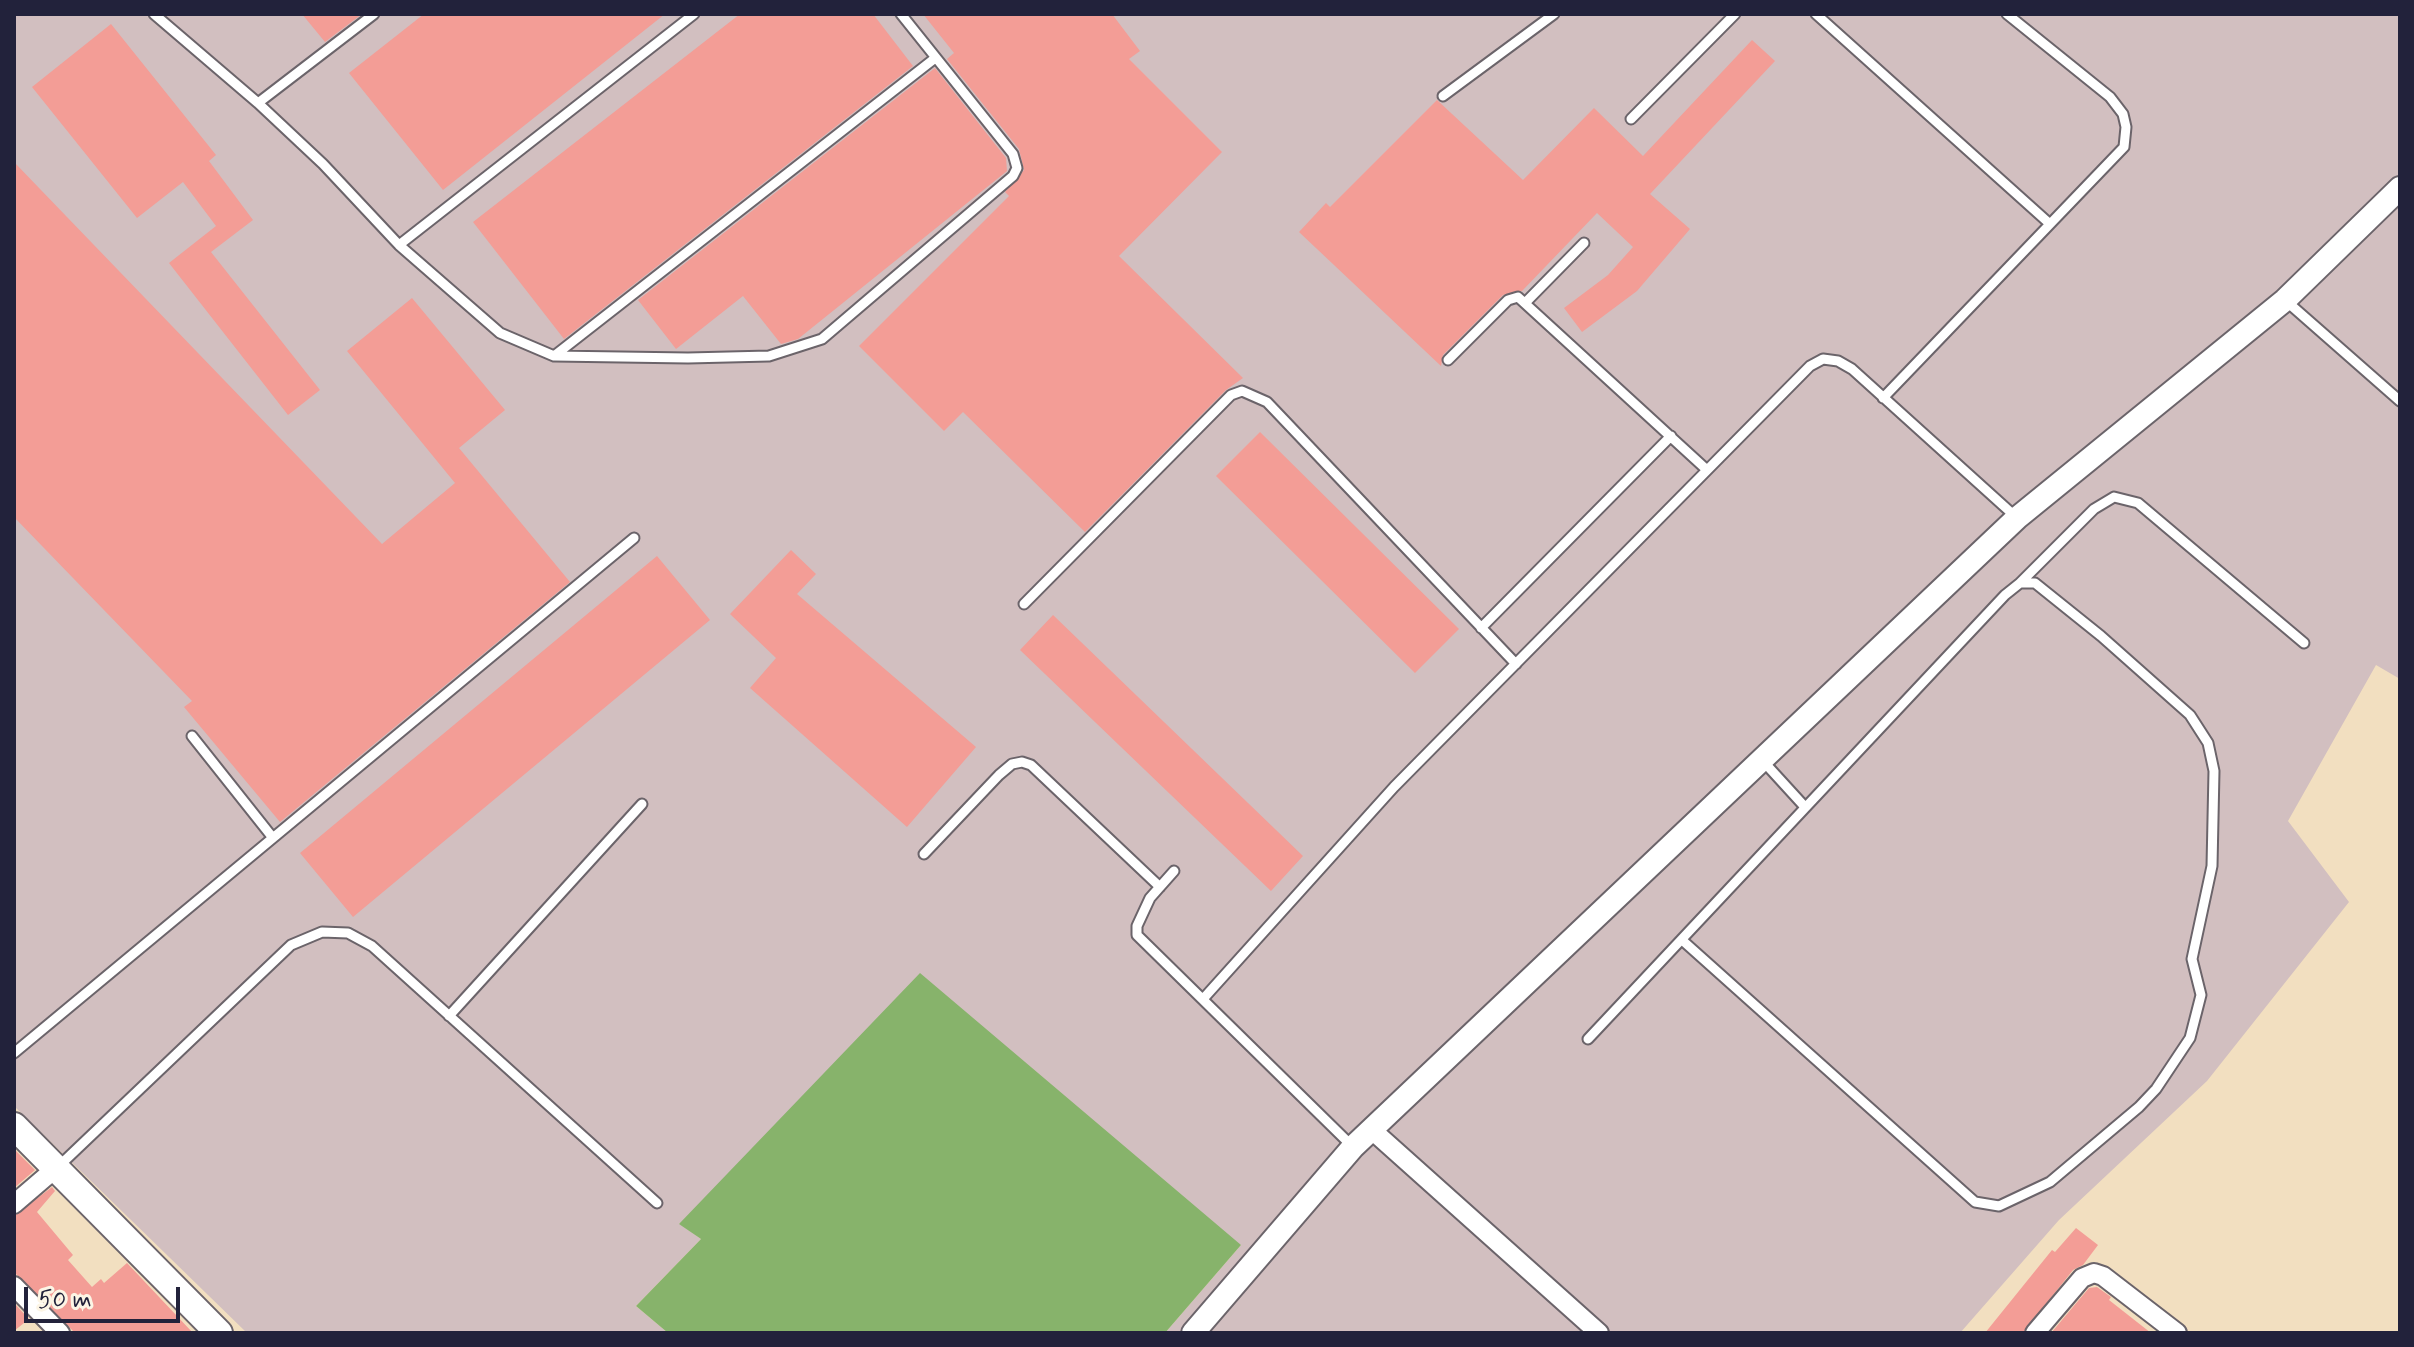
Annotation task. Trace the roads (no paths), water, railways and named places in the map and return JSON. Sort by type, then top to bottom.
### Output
[{"type":"main road","points":[[14,1126],[219,1333]]},
{"type":"street","points":[[1193,1333],[1353,1147],[2017,518],[2285,300],[2400,188]]},
{"type":"street","points":[[1372,1130],[1599,1333]]},
{"type":"street","points":[[14,1204],[56,1168]]},
{"type":"street","points":[[2035,1333],[2082,1278],[2094,1273],[2103,1276],[2177,1333]]},
{"type":"street","points":[[14,1286],[60,1333]]},
{"type":"lane","points":[[154,14],[258,103],[323,164],[399,245],[500,333],[554,356],[769,356],[822,339],[1013,176],[1017,168],[1013,154],[901,14]]},
{"type":"lane","points":[[258,103],[374,14]]},
{"type":"lane","points":[[399,245],[694,14]]},
{"type":"lane","points":[[1443,96],[1554,14]]},
{"type":"lane","points":[[1631,119],[1735,14]]},
{"type":"lane","points":[[1816,14],[2050,224]]},
{"type":"lane","points":[[1883,398],[2124,147],[2126,127],[2123,114],[2110,97],[2007,14]]},
{"type":"lane","points":[[554,356],[934,59]]},
{"type":"lane","points":[[1526,302],[1584,243]]},
{"type":"lane","points":[[1448,360],[1508,300],[1518,297],[1707,470]]},
{"type":"lane","points":[[2285,300],[2400,401]]},
{"type":"lane","points":[[1203,999],[1394,787],[1810,366],[1823,359],[1838,361],[1852,369],[2017,518]]},
{"type":"lane","points":[[1024,604],[1231,395],[1242,391],[1267,402],[1516,664]]},
{"type":"lane","points":[[1481,628],[1671,436]]},
{"type":"lane","points":[[1588,1039],[2020,583],[2094,509],[2114,497],[2138,503],[2304,643]]},
{"type":"lane","points":[[14,1053],[634,538]]},
{"type":"lane","points":[[1682,940],[1983,1206],[1999,1206],[2050,1182],[2156,1089],[2190,1038],[2201,1002],[2192,959],[2212,866],[2214,771],[2208,743],[2190,715],[2101,636],[2035,583],[2020,583]]},
{"type":"lane","points":[[192,736],[273,838]]},
{"type":"lane","points":[[1763,761],[1805,807]]},
{"type":"lane","points":[[924,854],[999,775],[1012,764],[1022,762],[1031,765],[1160,887]]},
{"type":"lane","points":[[449,1016],[642,804]]},
{"type":"lane","points":[[1174,871],[1160,887],[1137,926],[1137,935],[1353,1147]]},
{"type":"lane","points":[[56,1168],[291,945],[322,932],[348,933],[372,946],[657,1203]]}]
